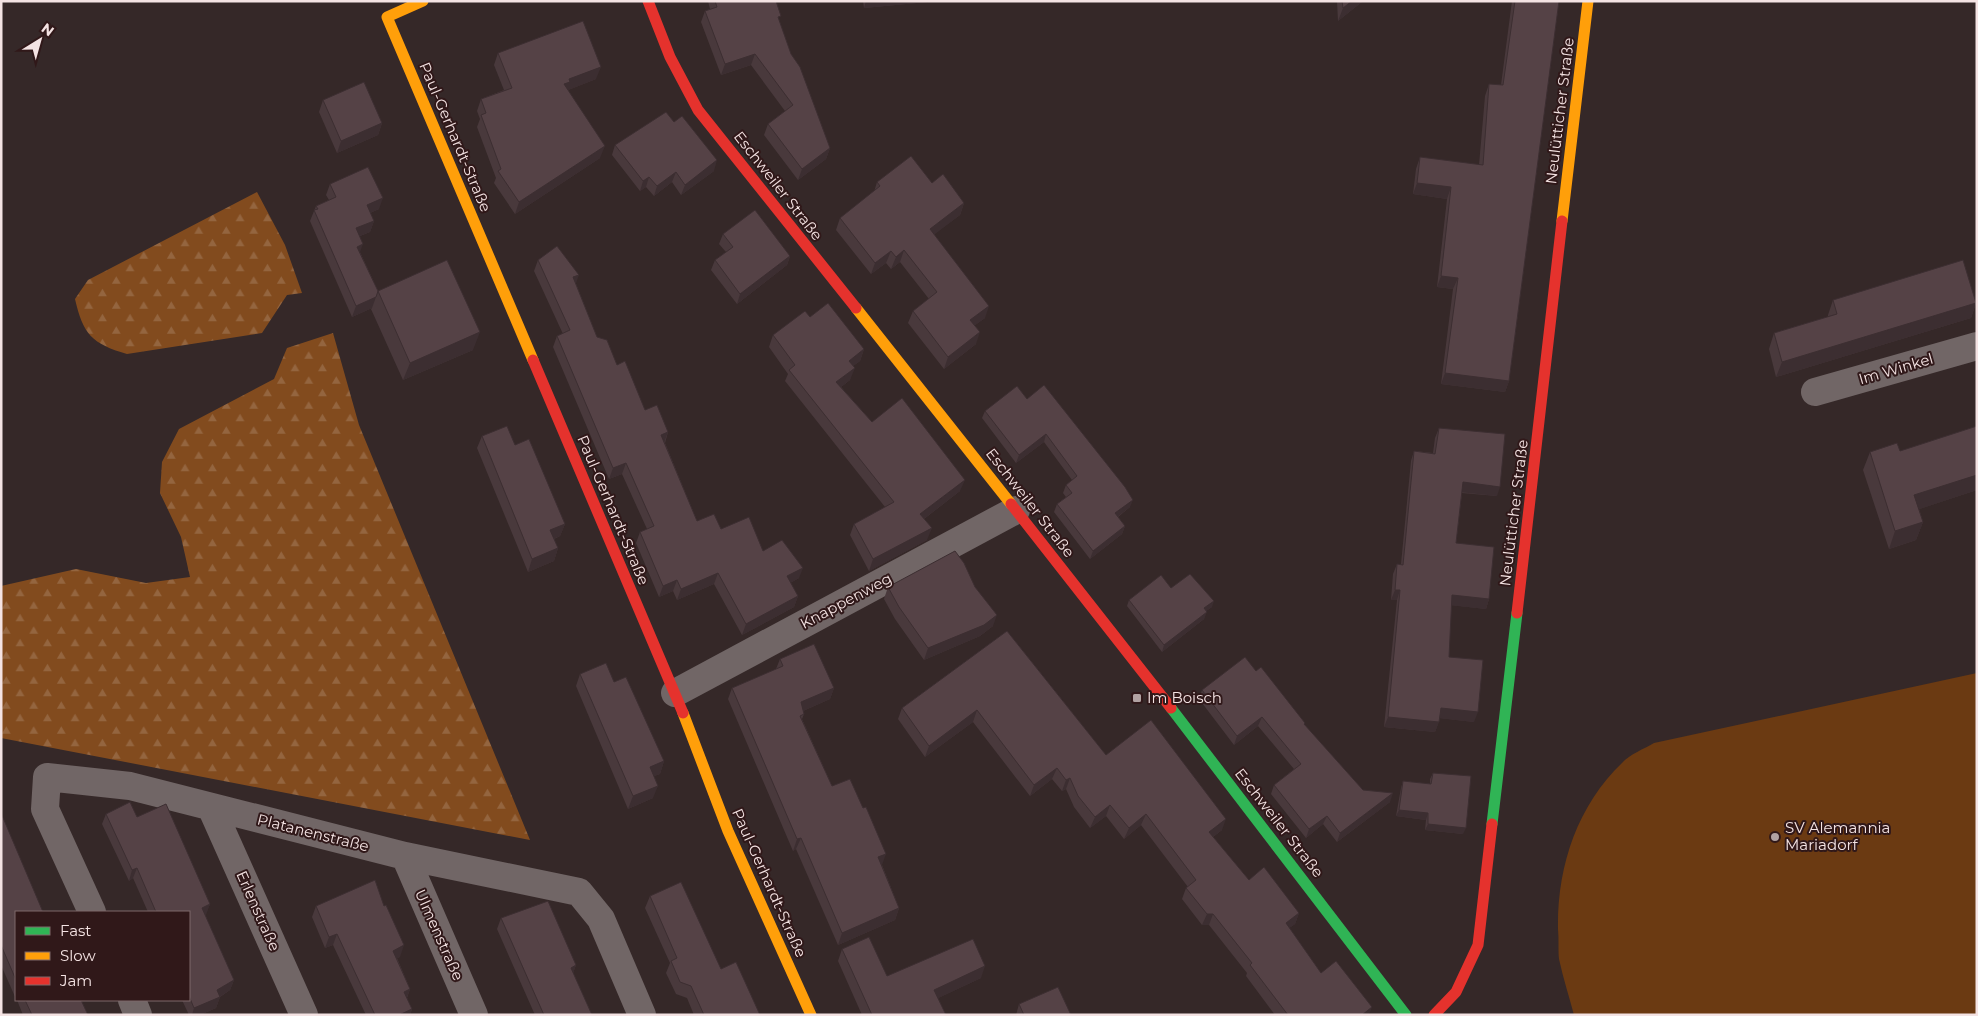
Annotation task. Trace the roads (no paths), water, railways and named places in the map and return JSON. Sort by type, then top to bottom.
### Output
[{"type":"street","name":"Paul-Gerhardt-Straße","points":[[423,1],[387,17],[675,693],[728,831],[811,1015]]},
{"type":"street","name":"Eschweiler Straße","points":[[648,1],[654,22],[670,61],[698,110],[1016,510],[1219,770],[1406,1015]]},
{"type":"street","name":"Neulütticher Straße","points":[[1434,1015],[1456,992],[1478,944],[1588,1]]},
{"type":"street","name":"Im Winkel","points":[[1815,392],[1977,346]]},
{"type":"street","name":"Knappenweg","points":[[675,693],[1016,510]]},
{"type":"street","name":"Platanenstraße","points":[[92,911],[46,809],[47,777],[130,786],[405,856],[579,892],[601,919],[642,1015]]},
{"type":"street","name":"Erlenstraße","points":[[211,807],[304,1015]]},
{"type":"street","name":"Ulmenstraße","points":[[405,856],[474,1015]]},
{"type":"street","points":[[132,1001],[138,1015]]},
{"type":"place","name":"Im Boisch","points":[[1137,698]]},
{"type":"place","name":"SV Alemannia Mariadorf","points":[[1775,837]]}]
